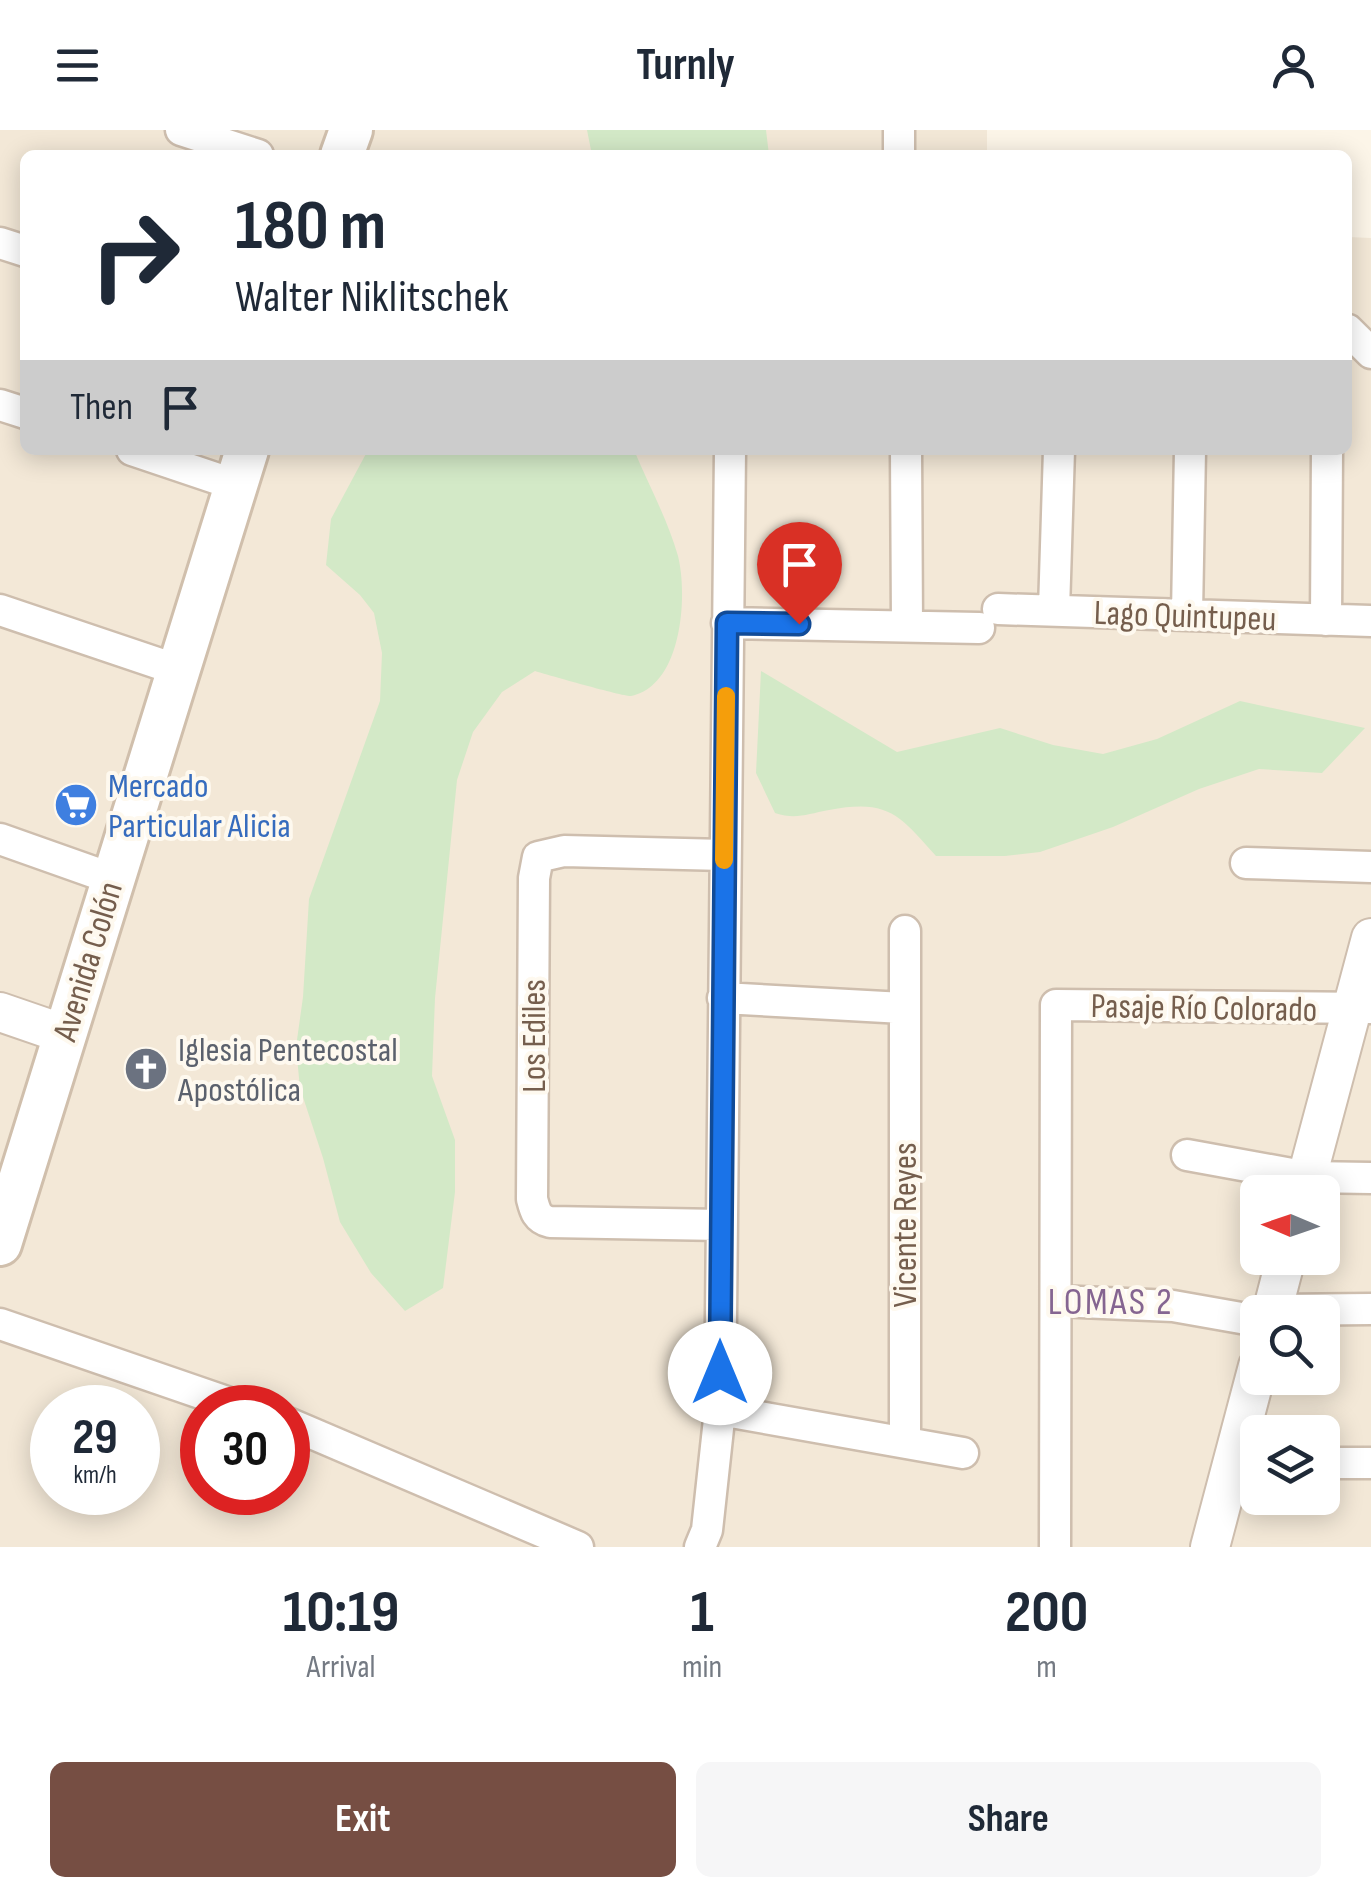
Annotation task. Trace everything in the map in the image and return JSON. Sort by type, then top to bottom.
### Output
[{"type":"main road","name":"Avenida Colón","points":[[0,1244],[242,468]]},
{"type":"street","points":[[181,130],[243,150]]},
{"type":"street","points":[[1352,334],[1371,352]]},
{"type":"street","points":[[163,455],[242,468]]},
{"type":"street","points":[[700,1547],[707,1530],[720,1410],[730,455]]},
{"type":"street","points":[[906,455],[907,626]]},
{"type":"street","points":[[1054,610],[1059,455]]},
{"type":"street","points":[[1187,614],[1190,455]]},
{"type":"street","points":[[1326,620],[1328,455]]},
{"type":"street","points":[[0,610],[178,670]]},
{"type":"street","name":"Lago Quintupeu","points":[[727,623],[907,626],[1054,610],[1371,621]]},
{"type":"street","points":[[0,839],[113,879]]},
{"type":"street","name":"Los Ediles","points":[[721,1225],[550,1222],[535,1212],[534,878],[538,857],[564,851],[724,854]]},
{"type":"street","points":[[1246,863],[1371,868]]},
{"type":"street","name":"Vicente Reyes","points":[[905,931],[905,1442]]},
{"type":"street","points":[[1309,1175],[1362,1008],[1371,938]]},
{"type":"street","points":[[723,998],[903,1008]]},
{"type":"street","name":"Pasaje Río Colorado","points":[[1055,1547],[1056,1005],[1362,1008]]},
{"type":"street","points":[[0,1012],[64,1034]]},
{"type":"street","points":[[1187,1154],[1268,1175]]},
{"type":"street","points":[[1340,1181],[1371,1178]]},
{"type":"street","points":[[1057,1301],[1240,1312]]},
{"type":"street","points":[[1340,1311],[1371,1310]]},
{"type":"street","points":[[0,1324],[180,1386]]},
{"type":"street","points":[[720,1410],[963,1454]]},
{"type":"street","points":[[310,1434],[510,1534],[578,1547]]},
{"type":"street","points":[[1340,1462],[1371,1462]]},
{"type":"street","points":[[1210,1547],[1240,1463]]},
{"type":"shaded area","points":[[0,130],[987,130],[987,150],[20,150],[20,455],[1352,455],[1352,237],[1371,238],[1371,1547],[0,1547]]},
{"type":"green space","points":[[587,130],[766,130],[768,150],[591,150]]},
{"type":"green space","points":[[365,455],[636,455],[674,542],[681,573],[677,637],[661,676],[648,689],[631,696],[535,671],[502,692],[473,732],[457,780],[435,998],[432,1076],[455,1140],[455,1192],[443,1288],[405,1311],[371,1273],[340,1222],[300,1088],[296,1047],[309,899],[380,701],[382,653],[374,613],[326,565],[331,519]]},
{"type":"green space","points":[[761,671],[897,752],[1000,728],[1053,745],[1103,754],[1157,739],[1240,701],[1365,728],[1322,773],[1259,769],[1040,852],[936,856],[902,821],[879,809],[849,807],[796,816],[775,813],[756,773]]},
{"type":"slow traffic","points":[[724,860],[726,696]]},
{"type":"place","name":"Mercado Particular Alicia","points":[[76,805]]},
{"type":"place","name":"Iglesia Pentecostal Apostólica","points":[[146,1069]]},
{"type":"district","name":"LOMAS 2","points":[[1111,1301]]},
{"type":"route","points":[[720,1373],[727,623],[799,624]]}]
